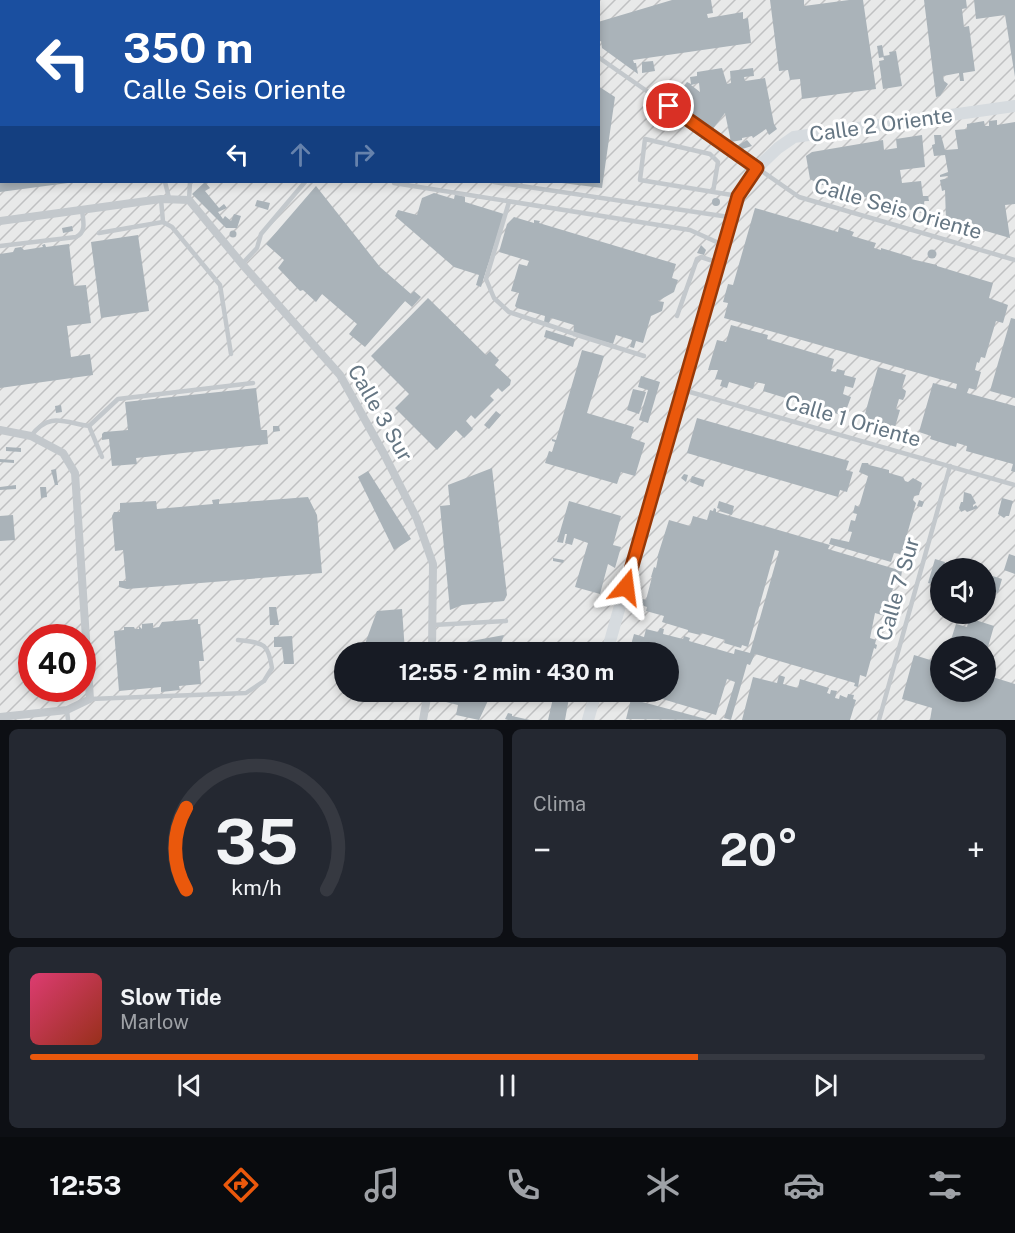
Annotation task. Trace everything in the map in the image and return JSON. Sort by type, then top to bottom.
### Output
[{"type":"street","name":"Calle 2 Oriente","points":[[610,642],[738,196],[757,168],[778,147],[794,137],[1015,106]]},
{"type":"street","points":[[0,221],[165,199],[189,200]]},
{"type":"street","name":"Calle 3 Sur","points":[[189,200],[340,375],[384,454],[417,519],[433,564],[432,642]]},
{"type":"street","points":[[0,430],[31,436],[63,453],[75,473],[85,624]]},
{"type":"street","points":[[0,717],[68,715],[86,702]]},
{"type":"street","points":[[423,720],[426,702]]},
{"type":"street","points":[[588,720],[593,702]]},
{"type":"lane","name":"Calle Seis Oriente","points":[[600,58],[799,197],[1015,260]]},
{"type":"lane","points":[[712,192],[718,162],[710,154],[645,139],[640,180],[712,192],[738,196]]},
{"type":"lane","points":[[163,222],[165,183]]},
{"type":"lane","points":[[189,200],[190,183]]},
{"type":"lane","points":[[242,264],[257,248],[261,234],[304,183]]},
{"type":"lane","points":[[394,183],[690,230],[724,245]]},
{"type":"lane","points":[[501,183],[732,217]]},
{"type":"lane","points":[[509,202],[486,279],[494,298],[509,312],[644,356]]},
{"type":"lane","points":[[0,246],[82,235],[84,231],[82,210]]},
{"type":"lane","points":[[99,233],[163,222],[172,227],[220,285],[231,354]]},
{"type":"lane","points":[[677,316],[697,259],[701,257],[718,263]]},
{"type":"lane","points":[[89,426],[118,399],[253,383]]},
{"type":"lane","name":"Calle 1 Oriente","points":[[681,389],[1015,485]]},
{"type":"lane","points":[[31,436],[39,425],[51,420],[89,426]]},
{"type":"lane","points":[[89,426],[102,457]]},
{"type":"lane","name":"Calle 7 Sur","points":[[879,720],[950,466]]},
{"type":"lane","points":[[433,625],[506,621]]},
{"type":"lane","points":[[96,699],[246,693],[264,681],[272,668],[269,650],[260,642],[238,640]]},
{"type":"shaded area","points":[[600,0],[1015,0],[1015,720],[0,720],[0,183],[600,183]]},
{"type":"building","points":[[672,0],[711,0],[713,13],[707,14],[708,18],[743,12],[743,19],[748,18],[751,43],[633,60],[636,63],[638,74],[602,48],[600,21]]},
{"type":"building","points":[[770,0],[804,0],[804,6],[863,0],[876,89],[802,99],[800,79],[790,80],[788,70],[779,71]]},
{"type":"building","points":[[924,0],[966,0],[967,8],[962,9],[964,27],[969,26],[975,71],[963,73],[964,81],[960,81],[959,73],[943,76],[944,81],[948,84],[940,96],[936,97]]},
{"type":"building","points":[[974,0],[1015,0],[1015,77],[1005,15],[976,19]]},
{"type":"building","points":[[882,45],[884,57],[879,58],[877,46]]},
{"type":"building","points":[[896,51],[902,86],[883,89],[879,61],[884,60],[883,56],[890,55],[889,52]]},
{"type":"building","points":[[653,61],[655,71],[642,73],[642,62]]},
{"type":"building","points":[[722,68],[727,84],[731,83],[730,71],[753,68],[754,76],[744,77],[745,81],[765,78],[777,129],[769,135],[766,129],[753,138],[752,136],[731,142],[725,113],[712,130],[673,100],[687,82],[691,84],[690,77],[697,76],[697,72]],"holes":[[[699,83],[700,92],[691,85]]]},
{"type":"building","points":[[600,87],[615,97],[602,188],[562,183],[600,183]]},
{"type":"building","points":[[997,120],[997,125],[1015,122],[1015,204],[1005,205],[1010,238],[972,227],[967,229],[953,222],[952,225],[946,220],[945,190],[942,191],[940,180],[948,178],[948,176],[940,177],[948,172],[945,155],[934,156],[932,145],[935,144],[934,135],[941,135],[945,150],[958,149],[955,130],[967,129],[967,124],[984,121],[985,126],[989,126],[989,121]]},
{"type":"building","points":[[922,135],[925,167],[900,170],[902,183],[921,181],[923,196],[928,196],[929,201],[924,201],[925,214],[816,185],[817,183],[810,179],[806,156],[812,152],[883,140],[884,150],[897,148],[896,139]]},
{"type":"building","points":[[747,140],[752,146],[739,150],[735,147]]},
{"type":"building","points":[[0,183],[68,183],[0,192]]},
{"type":"building","points":[[206,183],[210,188],[205,191],[219,208],[224,204],[227,208],[218,212],[223,219],[225,216],[231,221],[234,214],[241,216],[237,228],[226,228],[192,194]]},
{"type":"building","points":[[316,186],[380,267],[411,294],[414,291],[421,297],[412,307],[405,301],[365,347],[349,334],[357,324],[322,294],[316,302],[303,290],[300,291],[278,268],[284,260],[266,244]]},
{"type":"building","points":[[434,193],[454,199],[455,194],[465,197],[465,202],[504,214],[481,287],[476,285],[479,275],[454,267],[395,216],[398,210],[417,215],[422,198]]},
{"type":"building","points":[[716,198],[720,202],[716,206],[712,202]]},
{"type":"building","points":[[257,200],[270,203],[268,210],[255,206]]},
{"type":"building","points":[[755,208],[838,232],[839,227],[854,232],[852,236],[876,243],[874,248],[881,250],[881,248],[993,283],[989,298],[1008,305],[1003,323],[996,321],[985,358],[981,357],[979,363],[977,362],[975,370],[981,372],[976,390],[969,388],[967,393],[1015,406],[1015,472],[1011,471],[1013,464],[966,451],[967,446],[957,443],[956,447],[930,439],[931,436],[919,432],[933,383],[956,389],[957,384],[724,318],[728,303],[723,302],[728,284],[733,285]]},
{"type":"building","points":[[514,217],[534,223],[534,220],[540,221],[539,223],[676,264],[672,278],[678,280],[674,292],[658,301],[664,302],[662,311],[651,316],[643,343],[636,341],[634,348],[630,347],[632,340],[616,335],[613,344],[574,333],[573,337],[574,325],[551,318],[549,323],[544,322],[545,316],[517,308],[515,306],[519,293],[511,291],[519,264],[527,266],[529,261],[499,252],[507,224]]},
{"type":"building","points":[[72,226],[73,231],[63,233],[62,228]]},
{"type":"building","points":[[233,230],[237,234],[233,238],[229,234]]},
{"type":"building","points":[[138,235],[149,311],[101,318],[91,242]]},
{"type":"building","points":[[45,244],[46,247],[69,244],[74,286],[86,285],[91,323],[67,326],[71,357],[90,354],[93,375],[0,388],[0,254],[13,252],[15,248],[21,247],[24,250],[43,247],[42,245]]},
{"type":"building","points":[[701,245],[706,250],[704,255],[697,253]]},
{"type":"building","points":[[932,250],[936,254],[932,258],[928,254]]},
{"type":"building","points":[[428,298],[486,355],[490,351],[499,360],[495,365],[511,380],[510,385],[502,392],[498,388],[490,396],[494,400],[475,419],[471,415],[466,421],[473,429],[464,438],[456,430],[437,450],[395,408],[409,394],[371,356]]},
{"type":"building","points":[[1011,318],[1015,319],[1015,398],[990,391]]},
{"type":"building","points":[[731,325],[768,335],[767,339],[834,359],[831,371],[836,372],[837,369],[845,371],[844,375],[856,378],[853,388],[845,386],[843,394],[851,397],[844,416],[763,391],[765,384],[755,382],[753,389],[729,382],[727,388],[720,386],[722,380],[715,379],[718,370],[708,370],[717,340],[726,342]]},
{"type":"building","points":[[546,330],[575,339],[573,347],[544,337]]},
{"type":"building","points":[[582,350],[604,356],[587,413],[634,427],[631,438],[645,443],[635,476],[621,472],[617,484],[545,463],[555,442],[552,439],[556,440]]},
{"type":"building","points":[[878,367],[906,375],[902,388],[906,391],[905,396],[903,400],[899,399],[896,409],[900,410],[895,427],[891,425],[890,428],[863,421]]},
{"type":"building","points":[[641,376],[660,382],[648,423],[639,420],[648,390],[638,387]]},
{"type":"building","points":[[256,388],[261,430],[267,430],[268,444],[136,458],[137,464],[112,466],[109,439],[102,440],[102,434],[128,430],[125,402]]},
{"type":"building","points":[[633,389],[646,392],[639,414],[627,410]]},
{"type":"building","points":[[61,405],[62,412],[56,413],[55,406]]},
{"type":"building","points":[[496,411],[501,415],[489,429],[484,425]]},
{"type":"building","points":[[697,418],[849,461],[846,470],[853,472],[847,492],[840,490],[838,497],[687,453]]},
{"type":"building","points":[[273,426],[279,426],[280,431],[273,432]]},
{"type":"building","points":[[6,447],[21,448],[21,452],[6,451]]},
{"type":"building","points":[[0,459],[14,460],[14,463],[0,462]]},
{"type":"building","points":[[862,463],[889,470],[889,473],[903,477],[908,482],[913,478],[922,483],[919,495],[914,496],[913,500],[916,503],[906,538],[911,539],[907,552],[902,550],[900,554],[894,553],[891,562],[829,544],[831,538],[849,542],[852,532],[848,531],[851,520],[855,521],[857,514],[853,513],[855,505],[859,507],[868,476],[859,472]]},
{"type":"building","points":[[492,468],[507,595],[504,601],[462,605],[450,610],[440,506],[450,505],[448,485]]},
{"type":"building","points":[[56,469],[58,485],[55,485],[51,470]]},
{"type":"building","points":[[368,471],[411,539],[394,550],[358,477]]},
{"type":"building","points":[[684,474],[688,475],[686,482],[681,478]]},
{"type":"building","points":[[692,476],[705,480],[703,487],[690,482]]},
{"type":"building","points":[[16,485],[16,489],[0,490],[0,487]]},
{"type":"building","points":[[40,487],[46,487],[47,497],[41,498]]},
{"type":"building","points":[[964,492],[971,494],[976,503],[973,507],[976,505],[978,508],[961,512],[959,508],[963,502]]},
{"type":"building","points":[[308,497],[317,515],[322,573],[127,589],[119,587],[119,581],[126,581],[123,550],[115,551],[112,516],[114,512],[120,512],[120,503],[156,501],[157,509],[213,504],[212,500],[219,499],[219,504]]},
{"type":"building","points":[[1002,498],[1013,501],[1009,516],[1004,518],[998,514]]},
{"type":"building","points":[[919,500],[924,502],[922,507],[917,506]]},
{"type":"building","points":[[569,501],[621,516],[613,545],[621,547],[615,568],[608,564],[600,594],[575,587],[588,543],[574,538],[572,545],[565,543],[567,534],[565,534],[563,543],[557,542]]},
{"type":"building","points":[[719,501],[734,506],[732,515],[719,511],[720,509],[717,508]]},
{"type":"building","points":[[714,508],[716,512],[830,545],[828,549],[902,571],[901,577],[897,575],[885,616],[875,613],[870,638],[876,640],[877,645],[876,649],[874,648],[866,677],[860,675],[858,687],[854,686],[855,683],[755,654],[750,665],[747,664],[731,720],[724,718],[735,682],[727,679],[716,715],[672,702],[679,702],[679,642],[632,642],[634,634],[644,637],[646,629],[658,632],[660,628],[664,629],[663,634],[683,639],[684,636],[690,638],[689,641],[734,654],[735,649],[750,653],[779,551],[775,550],[748,647],[742,645],[741,648],[724,643],[725,640],[688,632],[688,630],[662,622],[664,616],[646,611],[647,607],[641,605],[643,599],[646,600],[669,520],[690,526],[693,516],[707,520],[710,510],[713,511]]},
{"type":"building","points":[[13,515],[15,540],[0,541],[0,516]]},
{"type":"building","points":[[1009,554],[1015,556],[1015,574],[1004,570]]},
{"type":"building","points":[[553,558],[564,560],[563,563],[553,561]]},
{"type":"building","points":[[996,577],[1002,579],[998,593],[996,592]]},
{"type":"building","points":[[269,607],[276,607],[279,625],[270,625]]},
{"type":"building","points":[[402,609],[404,642],[366,642],[377,611]]},
{"type":"building","points":[[198,619],[204,661],[199,661],[201,684],[179,686],[180,690],[161,692],[161,687],[119,691],[114,631],[124,630],[124,627],[139,629],[139,626],[142,629],[142,624],[153,623],[153,628],[159,627],[162,622]]},
{"type":"building","points":[[956,624],[967,627],[968,624],[994,626],[991,636],[952,636]]},
{"type":"building","points":[[504,635],[502,642],[466,642]]},
{"type":"building","points":[[292,636],[294,664],[284,664],[282,647],[274,647],[274,637]]},
{"type":"building","points":[[914,655],[930,660],[930,702],[996,702],[996,678],[1015,684],[1015,720],[930,720],[932,708],[902,699]]},
{"type":"building","points":[[779,675],[785,677],[783,684],[798,688],[800,679],[829,688],[827,693],[830,694],[831,690],[837,691],[835,698],[839,699],[840,695],[847,698],[848,694],[854,695],[853,699],[856,700],[850,720],[742,720],[753,677],[777,683]]},
{"type":"building","points":[[446,702],[487,702],[479,720],[456,715],[458,705]]},
{"type":"building","points":[[552,702],[568,702],[565,720],[548,720]]},
{"type":"building","points":[[630,702],[642,702],[706,720],[626,719]]},
{"type":"building","points":[[508,713],[512,716],[530,720],[505,719]]},
{"type":"route","points":[[626,587],[738,196],[757,168],[669,106]]}]
